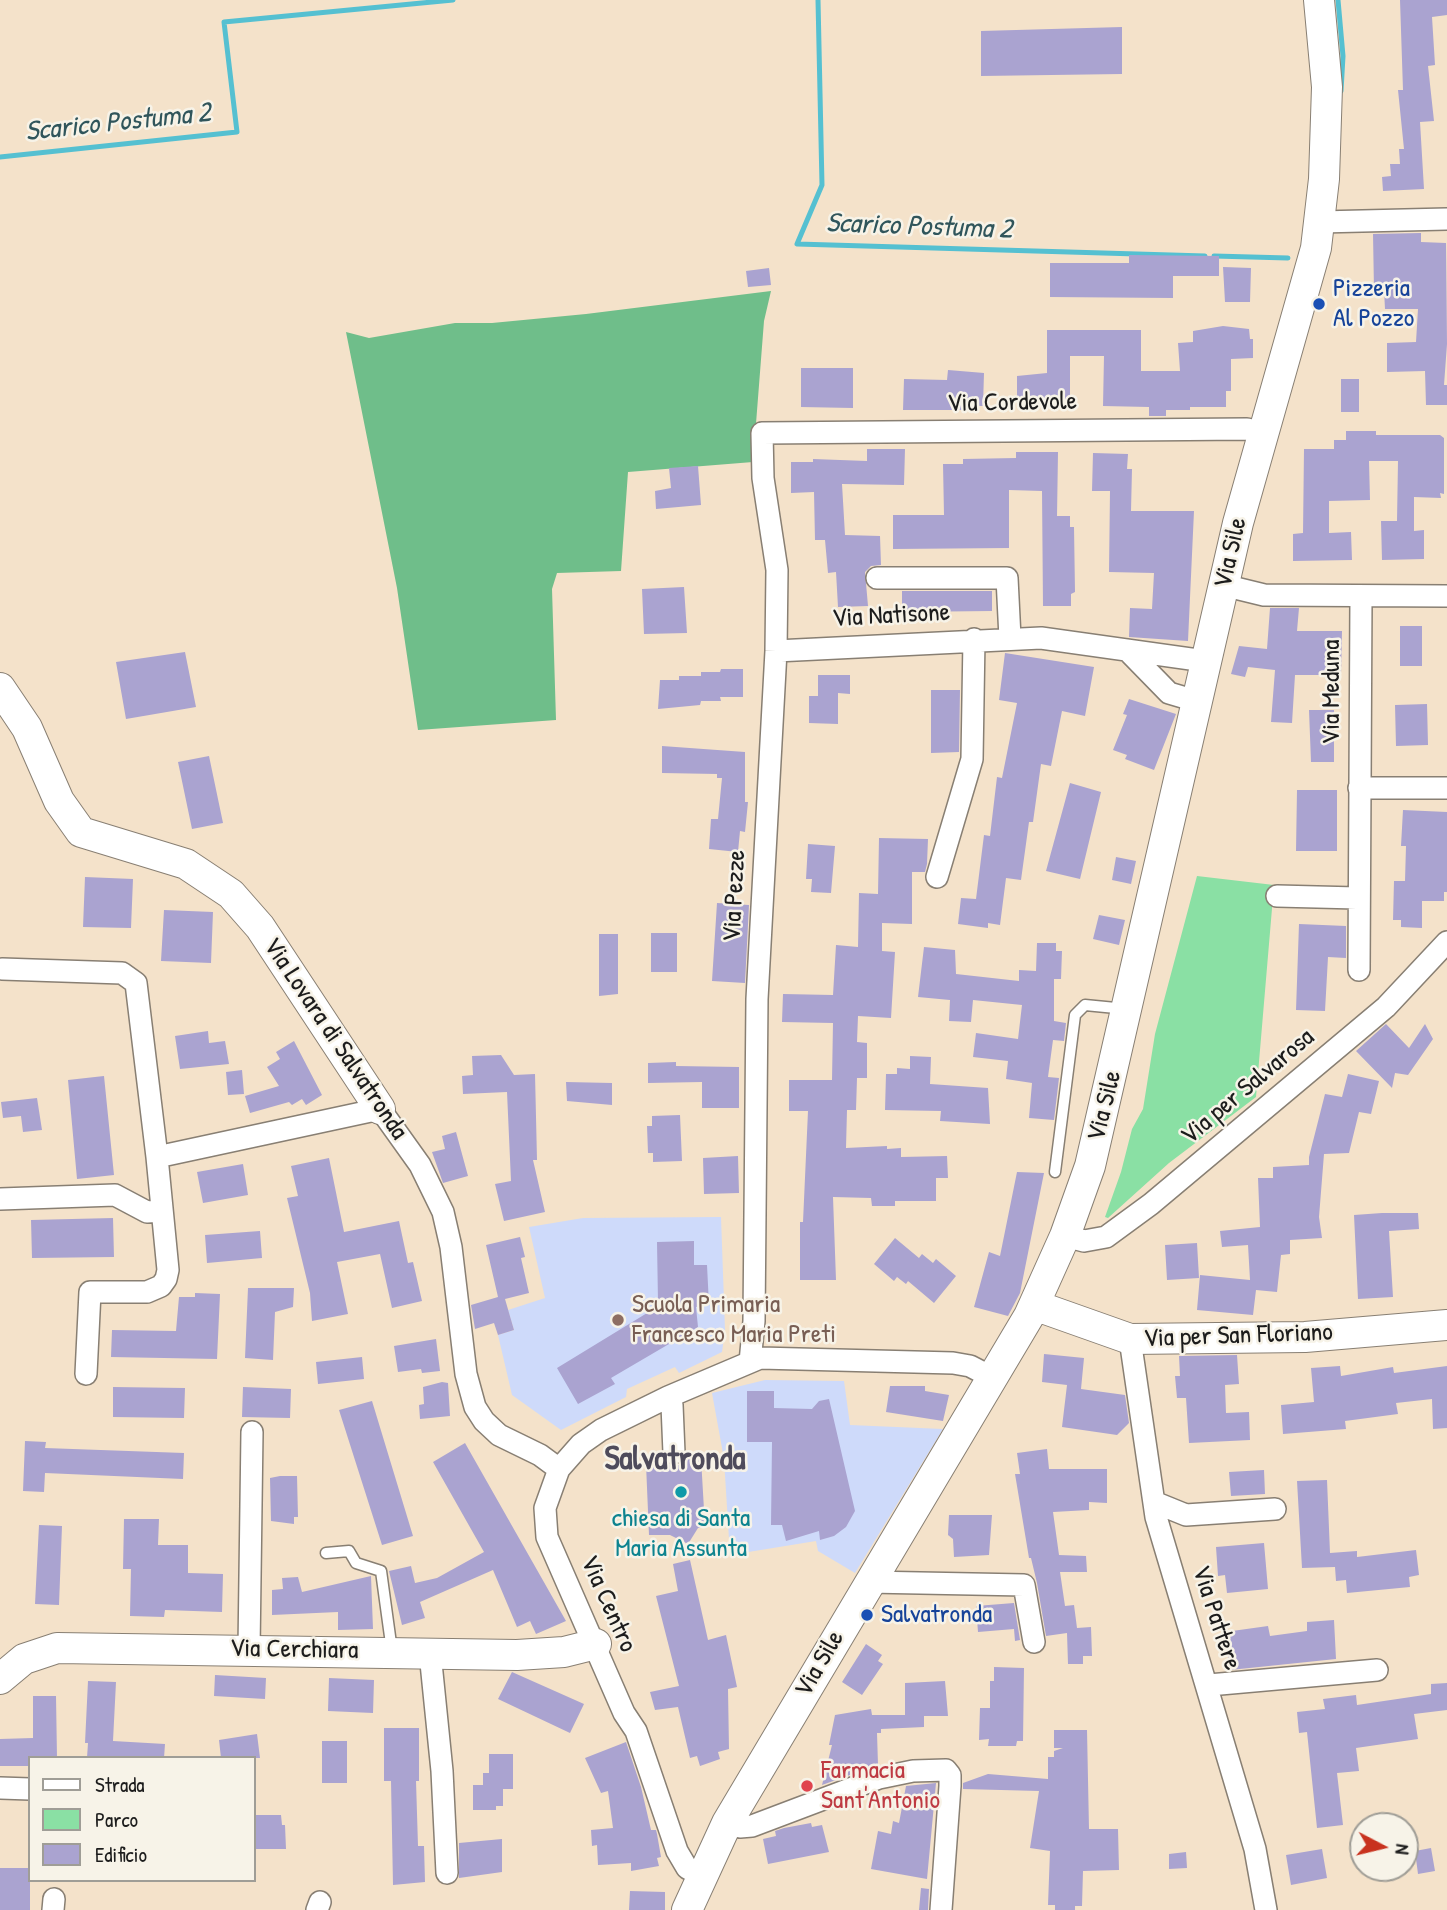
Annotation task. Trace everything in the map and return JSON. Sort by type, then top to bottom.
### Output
[{"type":"street","name":"Via Sile","points":[[687,1910],[727,1823],[1034,1305],[1065,1236],[1090,1166],[1223,585],[1262,433],[1309,280],[1320,222],[1327,87],[1319,0]]},
{"type":"street","points":[[1320,222],[1447,219]]},
{"type":"street","name":"Via Cordevole","points":[[762,433],[1233,429],[1262,433]]},
{"type":"street","name":"Via Pezze","points":[[750,1362],[754,1321],[757,999],[776,652],[776,561],[763,478],[762,433]]},
{"type":"street","name":"Via Natisone","points":[[877,578],[1007,578],[1010,638]]},
{"type":"street","points":[[1223,585],[1264,595],[1447,596]]},
{"type":"street","name":"Via Meduna","points":[[1359,970],[1357,898],[1361,597]]},
{"type":"street","name":"Via Natisone","points":[[776,652],[1010,638],[1054,639],[1205,661]]},
{"type":"street","points":[[937,877],[972,759],[974,639]]},
{"type":"street","points":[[1126,649],[1145,665],[1169,693],[1196,701]]},
{"type":"street","name":"Via Lovara di Salvatronda","points":[[0,688],[27,728],[58,801],[81,832],[186,864],[231,894],[260,927],[424,1172],[443,1212],[451,1247],[465,1367],[475,1407],[484,1421],[499,1435],[540,1455],[559,1469]]},
{"type":"street","points":[[1359,788],[1447,788]]},
{"type":"street","points":[[1277,896],[1357,898]]},
{"type":"street","name":"Via per Salvarosa","points":[[1065,1236],[1084,1241],[1107,1237],[1151,1204],[1386,1007],[1447,942]]},
{"type":"street","points":[[2,969],[122,973],[135,984],[157,1157],[166,1279],[161,1286],[147,1292],[90,1292],[86,1374]]},
{"type":"street","points":[[157,1157],[380,1108]]},
{"type":"street","points":[[0,1199],[115,1195],[147,1212],[162,1211]]},
{"type":"street","name":"Via per San Floriano","points":[[1034,1305],[1130,1339],[1305,1337],[1447,1325]]},
{"type":"street","name":"Via Pattere","points":[[1130,1339],[1154,1502],[1180,1606],[1209,1685],[1258,1858],[1266,1910]]},
{"type":"street","name":"Via Centro","points":[[701,1876],[687,1868],[677,1851],[636,1731],[622,1707],[545,1529],[547,1500],[559,1469],[581,1444],[601,1430],[750,1362],[768,1357],[953,1363],[970,1366],[993,1378]]},
{"type":"street","points":[[672,1405],[674,1453]]},
{"type":"street","points":[[249,1649],[252,1432]]},
{"type":"street","points":[[1154,1502],[1186,1515],[1275,1509]]},
{"type":"street","points":[[868,1582],[1024,1585],[1034,1642]]},
{"type":"street","name":"Via Cerchiara","points":[[0,1679],[24,1659],[57,1648],[544,1654],[583,1650],[596,1644]]},
{"type":"street","points":[[430,1653],[442,1771],[447,1873]]},
{"type":"street","points":[[1209,1685],[1377,1670]]},
{"type":"street","points":[[727,1823],[747,1827],[879,1778],[913,1771],[946,1770],[950,1775],[950,1786],[941,1910]]},
{"type":"street","points":[[0,1788],[28,1788]]},
{"type":"lane","points":[[1055,1172],[1077,1010],[1085,1005],[1127,1010]]},
{"type":"lane","points":[[326,1553],[349,1551],[356,1563],[381,1571],[392,1651]]},
{"type":"shaded area","name":"Scuola Primaria Francesco Maria Preti","points":[[721,1217],[725,1330],[722,1352],[679,1373],[675,1367],[627,1389],[626,1397],[561,1430],[512,1395],[498,1335],[514,1330],[508,1310],[545,1298],[529,1227],[583,1218]]},
{"type":"shaded area","points":[[765,1380],[844,1381],[850,1425],[943,1429],[855,1573],[818,1551],[816,1541],[730,1555],[724,1459],[712,1393]]},
{"type":"green space","points":[[771,291],[764,321],[753,462],[628,472],[621,571],[557,573],[552,589],[556,720],[418,730],[397,588],[346,332],[369,338],[455,323],[492,323],[586,314]]},
{"type":"green space","points":[[1197,876],[1274,885],[1256,1097],[1169,1163],[1108,1218],[1105,1217],[1132,1129],[1143,1109],[1155,1034]]},
{"type":"building","points":[[1400,0],[1447,0],[1447,15],[1432,17],[1435,65],[1428,66],[1434,121],[1420,122],[1424,189],[1383,191],[1382,177],[1391,176],[1390,164],[1400,164],[1399,149],[1404,149],[1398,90],[1403,90]]},
{"type":"building","points":[[1122,27],[1122,74],[981,76],[981,31]]},
{"type":"building","points":[[1421,233],[1421,242],[1446,243],[1447,344],[1444,385],[1447,385],[1447,405],[1426,405],[1425,371],[1387,372],[1387,343],[1416,342],[1418,309],[1385,309],[1384,290],[1374,290],[1373,234]]},
{"type":"building","points":[[1129,255],[1219,256],[1219,276],[1173,276],[1173,298],[1050,297],[1050,263],[1129,263]]},
{"type":"building","points":[[1223,267],[1251,268],[1250,302],[1225,302]]},
{"type":"building","points":[[769,268],[771,285],[748,287],[746,271]]},
{"type":"building","points":[[1223,326],[1249,329],[1250,339],[1253,339],[1253,358],[1231,359],[1231,391],[1226,391],[1226,407],[1190,407],[1190,410],[1166,410],[1166,416],[1149,416],[1149,407],[1103,406],[1104,356],[1070,356],[1070,406],[1025,406],[1025,399],[1017,401],[1017,376],[1047,373],[1047,330],[1141,330],[1141,371],[1180,371],[1178,343],[1193,342],[1193,331]]},
{"type":"building","points":[[801,368],[853,368],[853,408],[801,407]]},
{"type":"building","points":[[948,370],[984,373],[983,406],[964,406],[964,410],[903,410],[904,379],[947,380]]},
{"type":"building","points":[[1341,379],[1359,379],[1359,412],[1341,412]]},
{"type":"building","points":[[1346,431],[1376,431],[1376,435],[1440,435],[1444,438],[1444,494],[1440,493],[1441,498],[1414,497],[1414,531],[1424,530],[1424,559],[1382,560],[1381,521],[1397,521],[1398,461],[1369,461],[1370,500],[1329,501],[1329,533],[1351,532],[1352,560],[1293,561],[1293,534],[1303,533],[1304,449],[1334,449],[1334,440],[1346,440]]},
{"type":"building","points":[[867,449],[905,449],[904,485],[842,484],[845,535],[880,536],[881,565],[871,566],[865,572],[868,606],[838,607],[836,572],[828,573],[825,540],[815,540],[814,492],[791,493],[791,462],[813,462],[813,459],[867,461]]},
{"type":"building","points":[[1016,452],[1058,452],[1057,516],[1070,516],[1070,527],[1074,527],[1075,592],[1071,594],[1071,606],[1043,606],[1042,491],[1009,490],[1009,548],[893,549],[893,515],[944,515],[943,464],[963,464],[963,459],[1016,458]]},
{"type":"building","points":[[1093,453],[1128,454],[1127,469],[1132,469],[1131,511],[1194,511],[1188,641],[1129,637],[1130,608],[1152,609],[1154,573],[1109,572],[1110,491],[1092,491]]},
{"type":"building","points":[[698,466],[701,505],[656,509],[655,491],[671,488],[669,468]]},
{"type":"building","points":[[684,587],[687,633],[644,634],[642,589]]},
{"type":"building","points":[[902,591],[992,591],[992,611],[902,612]]},
{"type":"building","points":[[1270,608],[1299,608],[1297,631],[1342,631],[1341,675],[1295,675],[1292,723],[1271,722],[1275,670],[1248,667],[1245,677],[1231,674],[1239,646],[1267,649]]},
{"type":"building","points":[[1400,626],[1422,626],[1422,666],[1400,666]]},
{"type":"building","points":[[185,652],[196,707],[126,719],[116,662]]},
{"type":"building","points":[[1005,653],[1094,667],[1085,716],[1062,711],[1051,766],[1041,764],[1021,880],[1006,878],[1000,925],[988,923],[988,928],[958,924],[961,898],[976,899],[984,835],[990,836],[997,777],[1002,778],[1017,703],[999,700]]},
{"type":"building","points":[[721,669],[743,669],[743,697],[720,697],[721,701],[701,701],[700,705],[658,709],[660,680],[679,680],[679,676],[701,676],[701,672],[720,672]]},
{"type":"building","points":[[818,675],[850,675],[850,694],[838,693],[838,724],[809,723],[809,696],[818,696]]},
{"type":"building","points":[[931,690],[960,690],[959,752],[931,753]]},
{"type":"building","points":[[1129,699],[1176,714],[1154,770],[1125,759],[1127,755],[1113,750],[1127,715],[1123,714]]},
{"type":"building","points":[[1427,704],[1428,745],[1396,746],[1395,705]]},
{"type":"building","points":[[1309,710],[1334,710],[1334,762],[1311,762]]},
{"type":"building","points":[[662,746],[745,752],[745,802],[748,802],[745,832],[740,831],[738,852],[709,849],[711,819],[718,819],[722,778],[717,778],[717,774],[662,773]]},
{"type":"building","points":[[209,756],[223,823],[192,829],[178,762]]},
{"type":"building","points":[[1070,783],[1101,792],[1080,879],[1046,871]]},
{"type":"building","points":[[1297,790],[1337,790],[1337,851],[1296,851]]},
{"type":"building","points":[[1403,810],[1447,812],[1447,892],[1444,892],[1444,901],[1422,901],[1422,928],[1401,927],[1401,920],[1393,920],[1394,881],[1405,881],[1406,846],[1401,846]]},
{"type":"building","points":[[879,838],[928,839],[927,864],[925,872],[912,872],[912,924],[882,923],[882,951],[895,952],[891,1018],[858,1016],[857,1042],[867,1043],[867,1078],[857,1078],[856,1110],[847,1110],[846,1148],[887,1146],[887,1149],[901,1148],[901,1157],[947,1156],[948,1178],[936,1178],[936,1201],[895,1201],[895,1206],[872,1206],[871,1198],[833,1197],[836,1280],[800,1280],[800,1222],[803,1222],[808,1111],[789,1111],[789,1080],[832,1080],[833,1023],[782,1022],[783,994],[833,995],[836,945],[858,947],[859,893],[878,894]]},
{"type":"building","points":[[808,844],[835,846],[831,893],[811,892],[812,879],[806,879]]},
{"type":"building","points":[[1116,857],[1136,861],[1131,884],[1112,880]]},
{"type":"building","points":[[85,877],[133,879],[131,928],[83,927]]},
{"type":"building","points":[[717,903],[749,905],[745,983],[712,981]]},
{"type":"building","points":[[164,910],[213,912],[211,963],[161,961]]},
{"type":"building","points":[[1099,915],[1125,920],[1119,945],[1093,939]]},
{"type":"building","points":[[1299,924],[1346,926],[1346,958],[1328,957],[1325,1011],[1296,1010]]},
{"type":"building","points":[[651,933],[677,933],[677,972],[651,972]]},
{"type":"building","points":[[599,934],[618,934],[618,994],[599,996]]},
{"type":"building","points":[[1037,943],[1056,943],[1056,951],[1062,951],[1061,979],[1054,979],[1054,1021],[1066,1023],[1064,1041],[1053,1040],[1048,1077],[1059,1078],[1054,1120],[1029,1118],[1032,1083],[1006,1079],[1008,1061],[973,1057],[976,1033],[1018,1039],[1022,1005],[973,1000],[971,1022],[949,1021],[950,1000],[918,997],[924,947],[955,950],[956,974],[1019,981],[1019,970],[1036,971]]},
{"type":"building","points":[[1386,1024],[1409,1048],[1425,1024],[1433,1039],[1408,1075],[1395,1073],[1392,1088],[1356,1051]]},
{"type":"building","points":[[208,1031],[209,1043],[225,1041],[229,1064],[180,1069],[175,1036]]},
{"type":"building","points":[[294,1041],[322,1095],[306,1105],[302,1099],[292,1105],[289,1102],[250,1113],[245,1096],[279,1086],[267,1067],[280,1059],[276,1052]]},
{"type":"building","points":[[501,1055],[514,1075],[535,1074],[537,1160],[533,1160],[545,1212],[504,1221],[495,1184],[511,1181],[507,1092],[463,1094],[462,1076],[473,1075],[472,1056]]},
{"type":"building","points":[[910,1056],[931,1057],[930,1084],[988,1088],[990,1124],[940,1121],[941,1111],[885,1110],[886,1074],[897,1074],[897,1068],[910,1069]]},
{"type":"building","points":[[676,1062],[676,1066],[739,1067],[739,1108],[702,1108],[702,1082],[648,1083],[648,1063]]},
{"type":"building","points":[[242,1070],[244,1094],[228,1095],[226,1072]]},
{"type":"building","points":[[1348,1074],[1379,1081],[1371,1114],[1359,1112],[1349,1153],[1324,1154],[1319,1217],[1322,1238],[1290,1240],[1290,1254],[1281,1255],[1277,1292],[1256,1290],[1253,1315],[1197,1310],[1200,1275],[1250,1280],[1248,1245],[1222,1247],[1220,1231],[1260,1227],[1258,1178],[1273,1178],[1273,1167],[1309,1165],[1325,1094],[1342,1097]]},
{"type":"building","points":[[104,1076],[114,1175],[77,1179],[68,1080]]},
{"type":"building","points":[[566,1082],[612,1083],[612,1105],[567,1101]]},
{"type":"building","points":[[37,1098],[42,1130],[23,1132],[21,1116],[3,1118],[1,1102]]},
{"type":"building","points":[[680,1115],[682,1161],[653,1162],[653,1153],[648,1153],[647,1126],[652,1126],[652,1116]]},
{"type":"building","points":[[456,1132],[468,1176],[443,1183],[432,1152],[445,1149],[442,1136]]},
{"type":"building","points":[[738,1156],[739,1193],[704,1194],[703,1158]]},
{"type":"building","points":[[329,1158],[344,1232],[399,1221],[408,1263],[413,1262],[422,1301],[392,1308],[380,1254],[337,1262],[348,1314],[312,1321],[310,1293],[287,1198],[298,1196],[291,1166]]},
{"type":"building","points":[[243,1164],[248,1195],[203,1203],[197,1172]]},
{"type":"building","points":[[1017,1172],[1044,1173],[1020,1293],[1008,1316],[974,1307],[989,1252],[1000,1256]]},
{"type":"building","points":[[1418,1213],[1419,1229],[1389,1231],[1393,1297],[1358,1299],[1354,1215]]},
{"type":"building","points":[[113,1218],[114,1257],[32,1258],[31,1220]]},
{"type":"building","points":[[260,1231],[262,1258],[207,1263],[205,1235]]},
{"type":"building","points":[[520,1237],[525,1257],[521,1258],[529,1293],[505,1299],[514,1330],[498,1335],[494,1323],[475,1329],[471,1305],[498,1297],[486,1245]]},
{"type":"building","points":[[895,1238],[919,1258],[922,1254],[933,1263],[936,1259],[956,1276],[934,1303],[908,1281],[906,1284],[897,1277],[894,1281],[874,1264]]},
{"type":"building","points":[[694,1241],[694,1265],[707,1265],[709,1305],[696,1307],[698,1327],[611,1378],[615,1384],[578,1404],[557,1368],[652,1310],[658,1302],[657,1242]]},
{"type":"building","points":[[1197,1243],[1199,1278],[1167,1280],[1165,1245]]},
{"type":"building","points":[[248,1288],[294,1288],[293,1307],[275,1312],[273,1360],[245,1358]]},
{"type":"building","points":[[195,1293],[220,1294],[217,1359],[111,1357],[112,1330],[176,1331],[179,1297],[195,1297]]},
{"type":"building","points":[[436,1339],[440,1371],[422,1373],[421,1369],[398,1372],[394,1346]]},
{"type":"building","points":[[1044,1354],[1084,1358],[1081,1389],[1125,1395],[1129,1423],[1117,1435],[1062,1427],[1067,1385],[1042,1382]]},
{"type":"building","points":[[1237,1355],[1239,1384],[1225,1385],[1226,1413],[1249,1412],[1250,1440],[1189,1443],[1186,1398],[1177,1398],[1175,1376],[1180,1376],[1179,1356]]},
{"type":"building","points":[[362,1357],[364,1379],[318,1384],[316,1362]]},
{"type":"building","points":[[1340,1366],[1341,1376],[1393,1367],[1394,1373],[1447,1366],[1447,1428],[1433,1429],[1432,1399],[1396,1403],[1398,1414],[1345,1421],[1346,1429],[1283,1434],[1281,1405],[1314,1402],[1311,1368]]},
{"type":"building","points":[[448,1383],[450,1416],[420,1419],[419,1405],[424,1404],[423,1387]]},
{"type":"building","points":[[890,1386],[925,1386],[925,1391],[949,1395],[943,1421],[886,1412]]},
{"type":"building","points":[[113,1387],[185,1388],[184,1418],[113,1417]]},
{"type":"building","points":[[243,1387],[291,1389],[290,1418],[242,1417]]},
{"type":"building","points":[[747,1391],[774,1391],[774,1408],[812,1409],[819,1401],[829,1399],[855,1511],[846,1527],[834,1536],[820,1540],[819,1531],[786,1541],[782,1525],[771,1525],[772,1442],[747,1442]]},
{"type":"building","points":[[372,1401],[413,1536],[382,1545],[339,1410]]},
{"type":"building","points":[[25,1441],[46,1442],[45,1448],[184,1453],[183,1479],[45,1473],[44,1492],[23,1491]]},
{"type":"building","points":[[465,1443],[566,1621],[536,1634],[530,1621],[517,1627],[493,1570],[420,1602],[425,1618],[402,1625],[389,1571],[411,1566],[415,1583],[437,1578],[484,1552],[433,1462]]},
{"type":"building","points":[[1047,1449],[1049,1469],[1107,1469],[1107,1503],[1089,1502],[1089,1510],[1053,1512],[1059,1555],[1086,1556],[1087,1572],[1060,1572],[1065,1606],[1074,1605],[1077,1628],[1091,1627],[1092,1656],[1083,1656],[1083,1664],[1068,1664],[1067,1633],[1046,1636],[1037,1583],[1029,1558],[1015,1474],[1020,1474],[1017,1453]]},
{"type":"building","points":[[687,1454],[695,1454],[696,1459],[701,1458],[705,1527],[698,1528],[688,1544],[670,1535],[649,1535],[646,1464],[658,1463],[658,1459],[662,1458],[667,1464],[675,1466],[682,1464]]},
{"type":"building","points":[[1264,1470],[1265,1494],[1231,1496],[1229,1472]]},
{"type":"building","points":[[297,1476],[298,1517],[294,1517],[294,1524],[271,1521],[270,1478]]},
{"type":"building","points":[[1327,1480],[1330,1553],[1357,1551],[1357,1557],[1416,1550],[1419,1575],[1409,1577],[1410,1587],[1347,1593],[1346,1580],[1336,1581],[1335,1567],[1302,1568],[1297,1481]]},
{"type":"building","points":[[949,1515],[992,1515],[989,1555],[954,1557],[953,1539],[948,1535]]},
{"type":"building","points":[[124,1519],[159,1519],[158,1545],[188,1545],[188,1573],[223,1574],[222,1612],[165,1610],[164,1617],[130,1616],[131,1569],[123,1569]]},
{"type":"building","points":[[39,1525],[62,1526],[59,1605],[35,1604]]},
{"type":"building","points":[[1264,1543],[1268,1589],[1227,1593],[1225,1575],[1218,1576],[1216,1547]]},
{"type":"building","points":[[690,1560],[708,1640],[726,1635],[737,1687],[728,1689],[729,1749],[718,1752],[720,1759],[700,1766],[697,1756],[690,1758],[678,1707],[655,1710],[650,1692],[679,1686],[656,1596],[678,1591],[673,1564]]},
{"type":"building","points":[[371,1576],[373,1629],[338,1630],[338,1612],[272,1615],[272,1590],[283,1589],[282,1578],[298,1577],[302,1592]]},
{"type":"building","points":[[1014,1603],[1020,1640],[1015,1641],[1014,1629],[978,1632],[976,1606]]},
{"type":"building","points":[[1334,1620],[1336,1659],[1230,1670],[1225,1632],[1268,1626],[1270,1636],[1307,1631],[1307,1622]]},
{"type":"building","points":[[866,1644],[882,1655],[878,1661],[883,1664],[862,1695],[842,1682]]},
{"type":"building","points":[[994,1667],[1024,1668],[1023,1741],[1017,1741],[1016,1746],[988,1746],[989,1739],[979,1740],[980,1708],[990,1708],[990,1681],[994,1681]]},
{"type":"building","points":[[512,1672],[584,1704],[570,1733],[498,1699]]},
{"type":"building","points":[[215,1675],[266,1678],[265,1699],[214,1696]]},
{"type":"building","points":[[329,1678],[374,1680],[373,1713],[328,1711]]},
{"type":"building","points":[[88,1681],[116,1682],[113,1741],[165,1744],[164,1756],[87,1756],[88,1743],[85,1743]]},
{"type":"building","points":[[945,1681],[948,1716],[924,1716],[924,1727],[881,1729],[881,1733],[877,1733],[878,1765],[822,1785],[832,1745],[829,1745],[835,1715],[871,1709],[872,1715],[905,1715],[905,1683]]},
{"type":"building","points":[[1447,1683],[1447,1710],[1414,1714],[1418,1739],[1356,1748],[1359,1771],[1337,1773],[1343,1825],[1317,1828],[1307,1732],[1299,1733],[1297,1712],[1325,1709],[1323,1699],[1356,1695],[1357,1705],[1431,1694],[1431,1684]]},
{"type":"building","points":[[33,1696],[56,1696],[57,1756],[28,1756],[28,1766],[0,1766],[0,1739],[33,1738]]},
{"type":"building","points":[[384,1728],[419,1728],[419,1781],[416,1781],[418,1846],[424,1846],[425,1882],[393,1885],[391,1781],[384,1781]]},
{"type":"building","points":[[1054,1730],[1087,1730],[1089,1829],[1118,1829],[1119,1870],[1083,1871],[1082,1906],[1075,1906],[1075,1910],[1055,1910],[1055,1905],[1048,1905],[1050,1851],[1030,1848],[1039,1791],[963,1789],[963,1783],[988,1774],[1048,1779],[1048,1757],[1054,1757],[1054,1751],[1063,1748],[1054,1748]]},
{"type":"building","points":[[257,1734],[260,1758],[221,1756],[219,1740]]},
{"type":"building","points":[[322,1741],[347,1741],[347,1783],[322,1783]]},
{"type":"building","points":[[626,1742],[641,1787],[651,1830],[656,1830],[661,1857],[657,1858],[659,1866],[631,1871],[631,1863],[598,1865],[597,1845],[592,1846],[591,1830],[613,1828],[608,1791],[601,1793],[585,1758]]},
{"type":"building","points":[[489,1754],[513,1754],[513,1789],[503,1789],[503,1806],[496,1806],[496,1810],[473,1810],[473,1785],[483,1785],[483,1773],[489,1773]]},
{"type":"building","points":[[936,1783],[927,1879],[871,1869],[878,1831],[891,1834],[893,1821],[899,1823],[906,1786]]},
{"type":"building","points":[[256,1815],[281,1815],[282,1825],[285,1825],[286,1849],[256,1849]]},
{"type":"building","points":[[811,1823],[812,1827],[822,1825],[829,1852],[768,1864],[763,1839],[776,1836],[775,1831],[784,1828]]},
{"type":"building","points":[[502,1839],[502,1872],[459,1878],[459,1843]]},
{"type":"building","points":[[1431,1848],[1435,1871],[1419,1874],[1419,1850]]},
{"type":"building","points":[[1322,1849],[1327,1878],[1291,1885],[1286,1855]]},
{"type":"building","points":[[1186,1852],[1187,1868],[1169,1869],[1169,1854]]},
{"type":"building","points":[[0,1868],[28,1868],[30,1910],[0,1910]]},
{"type":"building","points":[[921,1888],[929,1889],[928,1910],[919,1910]]},
{"type":"building","points":[[630,1891],[665,1892],[665,1910],[629,1910]]},
{"type":"waterway","name":"Scarico Postuma 2","points":[[0,157],[237,132],[224,22],[453,0]]},
{"type":"waterway","name":"Scarico Postuma 2","points":[[818,0],[822,185],[797,244],[1205,256]]},
{"type":"waterway","name":"Scarico Postuma 2","points":[[1338,0],[1343,56],[1341,91]]},
{"type":"waterway","name":"Scarico Postuma 2","points":[[1214,256],[1288,258]]},
{"type":"place","name":"Pizzeria Al Pozzo","points":[[1319,304]]},
{"type":"place","name":"Scuola Primaria Francesco Maria Preti","points":[[618,1320]]},
{"type":"place","name":"chiesa di Santa Maria Assunta","points":[[681,1492]]},
{"type":"place","name":"Salvatronda","points":[[867,1615]]},
{"type":"place","name":"Farmacia Sant'Antonio","points":[[807,1786]]},
{"type":"district","name":"Salvatronda","points":[[675,1460]]}]
